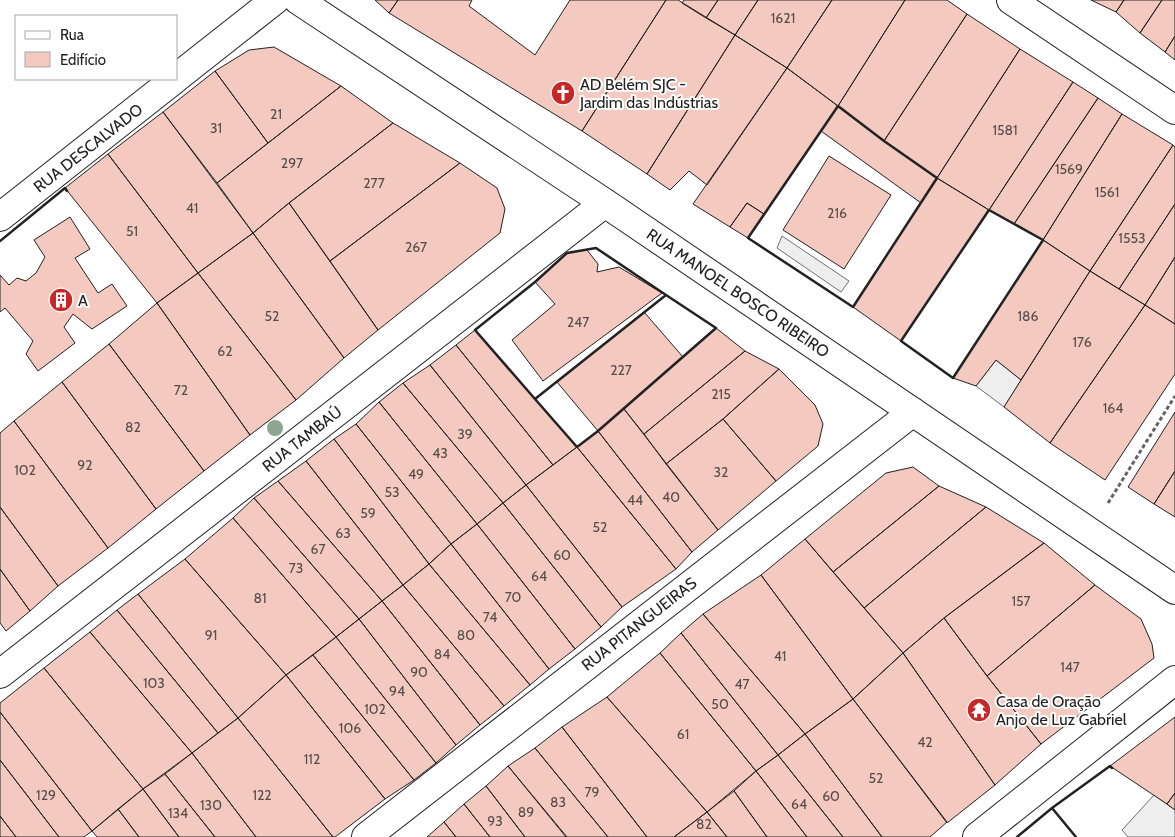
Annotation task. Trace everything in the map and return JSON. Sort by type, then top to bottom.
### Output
[{"type":"street","name":"RUA DESCALVADO","points":[[178,76],[275,0]]},
{"type":"street","name":"RUA MANOEL BOSCO RIBEIRO","points":[[298,0],[605,203],[1175,590]]},
{"type":"street","points":[[1010,0],[1175,110]]},
{"type":"street","name":"RUA DESCALVADO","points":[[0,218],[173,80]]},
{"type":"street","name":"RUA TAMBAÚ","points":[[0,674],[605,203]]},
{"type":"street","name":"RUA PITANGUEIRAS","points":[[366,837],[913,412]]},
{"type":"street","points":[[977,837],[1175,680]]},
{"type":"path","points":[[1089,533],[1175,396]]},
{"type":"shaded area","points":[[782,236],[849,281],[841,292],[777,248]]},
{"type":"shaded area","points":[[996,360],[1021,380],[1004,407],[976,386]]},
{"type":"shaded area","points":[[1154,795],[1175,810],[1175,837],[1128,837],[1122,830]]},
{"type":"building","points":[[375,0],[398,0],[389,13]]},
{"type":"building","name":"AD Belém SJC - Jardim das Indústrias","points":[[398,0],[472,0],[469,6],[535,55],[570,0],[666,0],[582,131],[389,13]]},
{"type":"building","points":[[666,0],[678,0],[735,35],[647,174],[582,131]]},
{"type":"building","points":[[684,0],[718,0],[706,18],[682,3]]},
{"type":"building","points":[[718,0],[758,0],[735,35],[706,18]]},
{"type":"building","points":[[758,0],[832,0],[787,68],[735,35]]},
{"type":"building","points":[[832,0],[905,0],[838,106],[787,68]]},
{"type":"building","points":[[905,0],[947,0],[967,14],[884,141],[838,106]]},
{"type":"building","points":[[1091,0],[1124,0],[1116,12]]},
{"type":"building","points":[[1124,0],[1162,0],[1140,33],[1116,12]]},
{"type":"building","points":[[1162,0],[1175,0],[1175,36],[1165,52],[1140,33]]},
{"type":"building","points":[[967,14],[1020,49],[937,178],[884,141]]},
{"type":"building","points":[[735,35],[787,68],[707,185],[689,171],[670,190],[647,174]]},
{"type":"building","points":[[1175,36],[1175,60],[1165,52]]},
{"type":"building","points":[[274,47],[341,86],[268,143],[215,71],[249,50]]},
{"type":"building","points":[[1020,49],[1073,82],[989,210],[937,178]]},
{"type":"building","points":[[787,68],[838,106],[764,214],[747,203],[730,227],[693,204]]},
{"type":"building","points":[[215,71],[268,143],[217,183],[163,112]]},
{"type":"building","points":[[1073,82],[1098,98],[1014,224],[989,210]]},
{"type":"building","points":[[341,86],[393,123],[253,233],[217,183]]},
{"type":"building","points":[[1098,98],[1122,114],[1043,240],[1014,224]]},
{"type":"building","points":[[838,106],[937,178],[921,203],[821,131]]},
{"type":"building","points":[[163,112],[253,233],[198,273],[108,154]]},
{"type":"building","points":[[1122,114],[1173,145],[1090,271],[1043,240]]},
{"type":"building","points":[[393,123],[460,163],[330,261],[289,203]]},
{"type":"building","points":[[1173,145],[1175,147],[1175,204],[1119,289],[1090,271]]},
{"type":"building","points":[[108,154],[198,273],[157,303],[65,188]]},
{"type":"building","points":[[829,156],[891,195],[844,269],[783,230]]},
{"type":"building","points":[[460,163],[497,188],[505,209],[500,233],[378,330],[330,261]]},
{"type":"building","points":[[937,178],[989,210],[901,341],[853,307]]},
{"type":"building","points":[[289,203],[378,330],[344,358],[253,233]]},
{"type":"building","points":[[747,203],[764,214],[748,238],[730,227]]},
{"type":"building","points":[[1175,204],[1175,257],[1145,305],[1119,289]]},
{"type":"building","name":"A","points":[[70,217],[90,249],[75,258],[98,293],[112,284],[127,306],[92,329],[73,314],[64,327],[75,343],[38,371],[26,354],[33,341],[5,308],[0,312],[0,275],[9,285],[17,278],[26,281],[36,273],[45,257],[34,240]]},
{"type":"building","points":[[253,233],[344,358],[296,400],[198,273]]},
{"type":"building","points":[[1043,240],[1090,271],[1021,380],[996,360],[976,386],[953,378]]},
{"type":"building","points":[[587,250],[598,264],[597,272],[619,267],[662,293],[543,381],[512,340],[555,304],[535,282],[567,253]]},
{"type":"building","points":[[1175,257],[1175,324],[1145,305]]},
{"type":"building","points":[[1090,271],[1145,305],[1050,443],[1004,407]]},
{"type":"building","points":[[198,273],[296,400],[250,435],[157,303]]},
{"type":"building","points":[[157,303],[250,435],[204,471],[109,344]]},
{"type":"building","points":[[1145,305],[1175,324],[1175,374],[1105,480],[1050,443]]},
{"type":"building","points":[[644,312],[683,357],[598,431],[557,382]]},
{"type":"building","points":[[716,328],[745,351],[644,434],[624,409]]},
{"type":"building","points":[[475,330],[577,447],[553,465],[456,345]]},
{"type":"building","points":[[109,344],[204,471],[156,509],[62,382]]},
{"type":"building","points":[[456,345],[553,465],[526,485],[430,365]]},
{"type":"building","points":[[745,351],[779,369],[723,419],[666,464],[644,434]]},
{"type":"building","points":[[430,365],[526,485],[503,503],[403,383]]},
{"type":"building","points":[[779,369],[815,405],[823,424],[818,446],[776,481],[723,419]]},
{"type":"building","points":[[62,382],[156,509],[108,548],[14,421]]},
{"type":"building","points":[[403,383],[503,503],[477,524],[379,402]]},
{"type":"building","points":[[379,402],[477,524],[451,544],[356,424]]},
{"type":"building","points":[[624,409],[718,530],[692,552],[598,431]]},
{"type":"building","points":[[1175,412],[1175,471],[1154,504],[1128,487]]},
{"type":"building","points":[[723,419],[776,481],[718,530],[666,464]]},
{"type":"building","points":[[14,421],[108,548],[58,586],[0,507],[0,433]]},
{"type":"building","points":[[356,424],[451,544],[429,564],[334,439]]},
{"type":"building","points":[[598,431],[692,552],[676,569],[577,447]]},
{"type":"building","points":[[334,439],[429,564],[403,585],[306,461]]},
{"type":"building","points":[[577,447],[676,569],[622,607],[526,485]]},
{"type":"building","points":[[306,461],[403,585],[382,601],[278,481]]},
{"type":"building","points":[[913,467],[939,486],[833,572],[805,539],[886,473]]},
{"type":"building","points":[[1175,471],[1175,517],[1154,504]]},
{"type":"building","points":[[278,481],[382,601],[359,619],[254,498]]},
{"type":"building","points":[[526,485],[622,607],[601,627],[503,503]]},
{"type":"building","points":[[939,486],[986,507],[864,608],[833,572]]},
{"type":"building","points":[[254,498],[359,619],[336,637],[233,518]]},
{"type":"building","points":[[503,503],[601,627],[575,649],[477,524]]},
{"type":"building","points":[[0,507],[58,586],[30,611],[0,569]]},
{"type":"building","points":[[986,507],[1044,543],[944,618],[903,653],[864,608]]},
{"type":"building","points":[[233,518],[336,637],[286,675],[185,559]]},
{"type":"building","points":[[477,524],[575,649],[549,669],[451,544]]},
{"type":"building","points":[[805,539],[903,653],[853,699],[761,575]]},
{"type":"building","points":[[1044,543],[1095,585],[987,676],[944,618]]},
{"type":"building","points":[[451,544],[549,669],[530,685],[429,564]]},
{"type":"building","points":[[185,559],[286,675],[238,718],[138,594]]},
{"type":"building","points":[[429,564],[530,685],[504,706],[403,585]]},
{"type":"building","points":[[0,569],[30,611],[6,631],[0,623]]},
{"type":"building","points":[[761,575],[853,699],[805,734],[703,614]]},
{"type":"building","points":[[403,585],[504,706],[480,725],[382,601]]},
{"type":"building","points":[[1095,585],[1141,619],[1152,644],[1154,658],[1041,744],[987,676]]},
{"type":"building","points":[[138,594],[238,718],[218,733],[117,610]]},
{"type":"building","points":[[382,601],[480,725],[456,745],[359,619]]},
{"type":"building","points":[[117,610],[218,733],[192,753],[90,632]]},
{"type":"building","points":[[703,614],[805,734],[778,755],[681,633]]},
{"type":"building","name":"Casa de Oração Anjo de Luz Gabriel","points":[[944,618],[1041,744],[995,785],[903,653]]},
{"type":"building","points":[[359,619],[456,745],[436,763],[336,637]]},
{"type":"building","points":[[90,632],[192,753],[143,789],[44,668]]},
{"type":"building","points":[[681,633],[778,755],[756,771],[660,653]]},
{"type":"building","points":[[336,637],[436,763],[414,780],[313,655]]},
{"type":"building","points":[[660,653],[756,771],[707,812],[607,697]]},
{"type":"building","points":[[903,653],[995,785],[947,823],[853,699]]},
{"type":"building","points":[[313,655],[414,780],[385,799],[286,675]]},
{"type":"building","points":[[44,668],[143,789],[92,831],[0,712],[0,703]]},
{"type":"building","points":[[286,675],[385,799],[335,837],[333,837],[238,718]]},
{"type":"building","points":[[607,697],[707,812],[674,837],[647,837],[562,727]]},
{"type":"building","points":[[853,699],[947,822],[930,837],[882,837],[805,734]]},
{"type":"building","points":[[0,712],[92,831],[84,837],[59,837],[0,760]]},
{"type":"building","points":[[1175,717],[1175,793],[1167,804],[1110,766]]},
{"type":"building","points":[[238,718],[333,837],[256,837],[192,753]]},
{"type":"building","points":[[562,727],[647,837],[608,837],[535,748]]},
{"type":"building","points":[[805,734],[882,837],[843,837],[778,755]]},
{"type":"building","points":[[535,748],[608,837],[567,837],[508,766]]},
{"type":"building","points":[[192,753],[256,837],[215,837],[165,774]]},
{"type":"building","points":[[778,755],[843,837],[807,837],[756,771]]},
{"type":"building","points":[[0,760],[59,837],[16,837],[0,816]]},
{"type":"building","points":[[508,766],[566,837],[525,837],[486,786]]},
{"type":"building","points":[[756,771],[807,837],[767,837],[734,791]]},
{"type":"building","points":[[165,774],[215,837],[179,837],[143,789]]},
{"type":"building","points":[[486,786],[525,837],[490,837],[464,804]]},
{"type":"building","points":[[143,789],[179,837],[139,837],[118,809]]},
{"type":"building","points":[[734,791],[767,837],[727,837],[707,812]]},
{"type":"building","points":[[1175,793],[1175,810],[1167,804]]},
{"type":"building","points":[[464,804],[490,837],[456,837],[444,822]]},
{"type":"building","points":[[118,809],[139,837],[97,837],[92,831]]},
{"type":"building","points":[[707,812],[727,837],[674,837]]},
{"type":"building","points":[[0,816],[16,837],[0,837]]},
{"type":"building","points":[[444,822],[456,837],[427,837]]},
{"type":"wall","points":[[838,106],[937,178],[853,307],[748,238],[838,106]]},
{"type":"wall","points":[[0,241],[65,188],[67,191]]},
{"type":"wall","points":[[989,210],[1043,240],[953,378],[901,341],[989,210]]},
{"type":"wall","points":[[596,248],[666,295],[535,399],[475,330],[535,282],[567,253],[596,248]]},
{"type":"wall","points":[[666,295],[716,328],[598,431],[577,447],[535,399],[666,295]]},
{"type":"wall","points":[[1076,837],[1052,808],[1110,766],[1112,768]]},
{"type":"wall","points":[[1017,837],[1052,808]]},
{"type":"place","name":"AD Belém SJC - Jardim das Indústrias","points":[[563,93]]},
{"type":"place","name":"A","points":[[61,300]]},
{"type":"place","name":"Casa de Oração Anjo de Luz Gabriel","points":[[979,710]]}]
